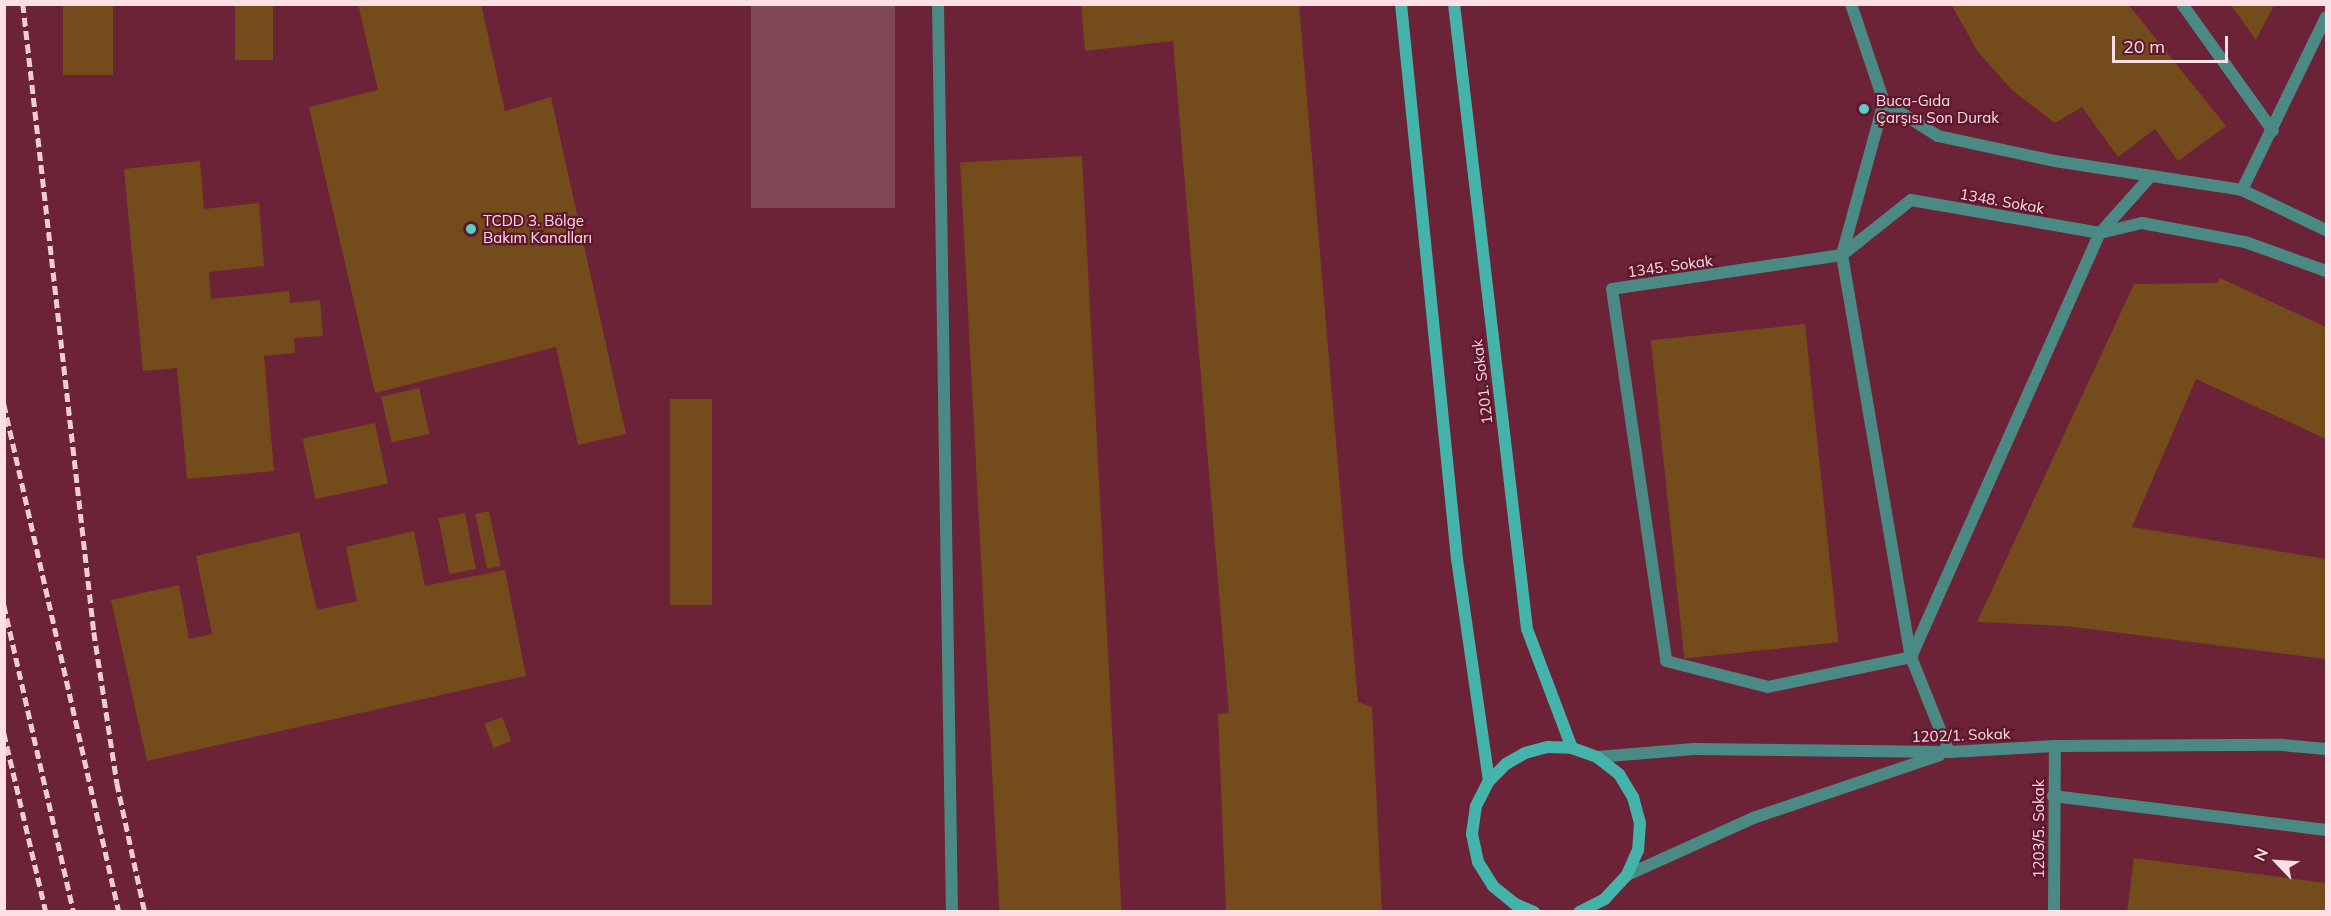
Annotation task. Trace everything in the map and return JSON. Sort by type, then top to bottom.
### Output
[{"type":"main road","points":[[1401,4],[1457,559],[1489,780]]},
{"type":"main road","name":"1201. Sokak","points":[[1454,4],[1527,629],[1572,748]]},
{"type":"main road","points":[[1534,912],[1514,908],[1493,886],[1478,862],[1472,834],[1476,806],[1489,780],[1506,764],[1526,753],[1548,747],[1572,748],[1597,757],[1619,774],[1633,797],[1640,823],[1638,850],[1628,875],[1605,905],[1579,912]]},
{"type":"street","points":[[938,4],[952,912]]},
{"type":"street","points":[[1628,875],[1753,818],[1949,752],[1911,657],[1842,255],[1884,102],[1851,4]]},
{"type":"street","points":[[2182,4],[2273,130]]},
{"type":"street","points":[[2242,190],[2326,17]]},
{"type":"street","points":[[1884,102],[1938,136],[2151,176],[2242,190],[2326,230]]},
{"type":"street","points":[[1911,657],[2100,234],[2151,176]]},
{"type":"street","name":"1348. Sokak","points":[[1842,255],[1911,200],[2100,234],[2142,223],[2244,242],[2326,271]]},
{"type":"street","name":"1345. Sokak","points":[[1842,255],[1612,290],[1666,660],[1768,687],[1911,657]]},
{"type":"street","name":"1202/1. Sokak","points":[[1597,757],[1694,749],[1949,752],[2055,746],[2282,745],[2326,749]]},
{"type":"street","name":"1203/5. Sokak","points":[[2054,912],[2055,746]]},
{"type":"street","points":[[2053,796],[2326,830]]},
{"type":"shaded area","points":[[751,5],[895,5],[895,208],[751,208]]},
{"type":"building","points":[[63,4],[113,4],[113,75],[63,75]]},
{"type":"building","points":[[235,4],[273,4],[273,60],[235,60]]},
{"type":"building","points":[[358,4],[481,4],[505,111],[551,97],[626,434],[578,445],[556,347],[375,393],[309,107],[378,90]]},
{"type":"building","points":[[1081,4],[1299,4],[1358,702],[1372,707],[1382,912],[1226,912],[1218,714],[1229,713],[1173,41],[1085,51]]},
{"type":"building","points":[[1951,4],[2128,4],[2226,126],[2178,161],[2155,129],[2118,157],[2082,107],[2055,123],[2012,90],[1978,52]]},
{"type":"building","points":[[2231,5],[2274,5],[2256,40]]},
{"type":"building","points":[[1082,156],[1122,912],[999,912],[960,162]]},
{"type":"building","points":[[200,161],[204,209],[259,203],[264,266],[209,272],[211,299],[289,291],[290,303],[320,300],[323,336],[294,338],[295,353],[264,356],[274,471],[187,479],[177,368],[143,371],[124,169]]},
{"type":"building","points":[[2220,278],[2326,327],[2326,439],[2196,379],[2132,527],[2326,559],[2326,659],[2066,626],[1977,622],[2134,284],[2217,283]]},
{"type":"building","points":[[1805,324],[1838,642],[1684,658],[1651,340]]},
{"type":"building","points":[[419,388],[430,434],[392,443],[381,397]]},
{"type":"building","points":[[670,399],[712,399],[712,605],[670,605]]},
{"type":"building","points":[[375,423],[388,484],[316,499],[303,438]]},
{"type":"building","points":[[489,511],[501,566],[487,569],[475,514]]},
{"type":"building","points":[[465,513],[476,569],[449,574],[438,518]]},
{"type":"building","points":[[414,531],[425,586],[505,570],[526,676],[147,761],[111,600],[179,585],[189,639],[212,634],[196,556],[299,532],[317,610],[357,601],[346,547]]},
{"type":"building","points":[[502,717],[511,741],[494,748],[484,724]]},
{"type":"building","points":[[2134,858],[2326,883],[2326,912],[2127,912]]},
{"type":"railway","points":[[23,4],[94,632],[117,783],[145,912]]},
{"type":"railway","points":[[4,404],[119,912]]},
{"type":"railway","points":[[4,605],[74,912]]},
{"type":"railway","points":[[4,733],[46,912]]},
{"type":"place","name":"Buca-Gıda Çarşısı Son Durak","points":[[1864,109]]},
{"type":"place","name":"TCDD 3. Bölge Bakım Kanalları","points":[[471,229]]}]
